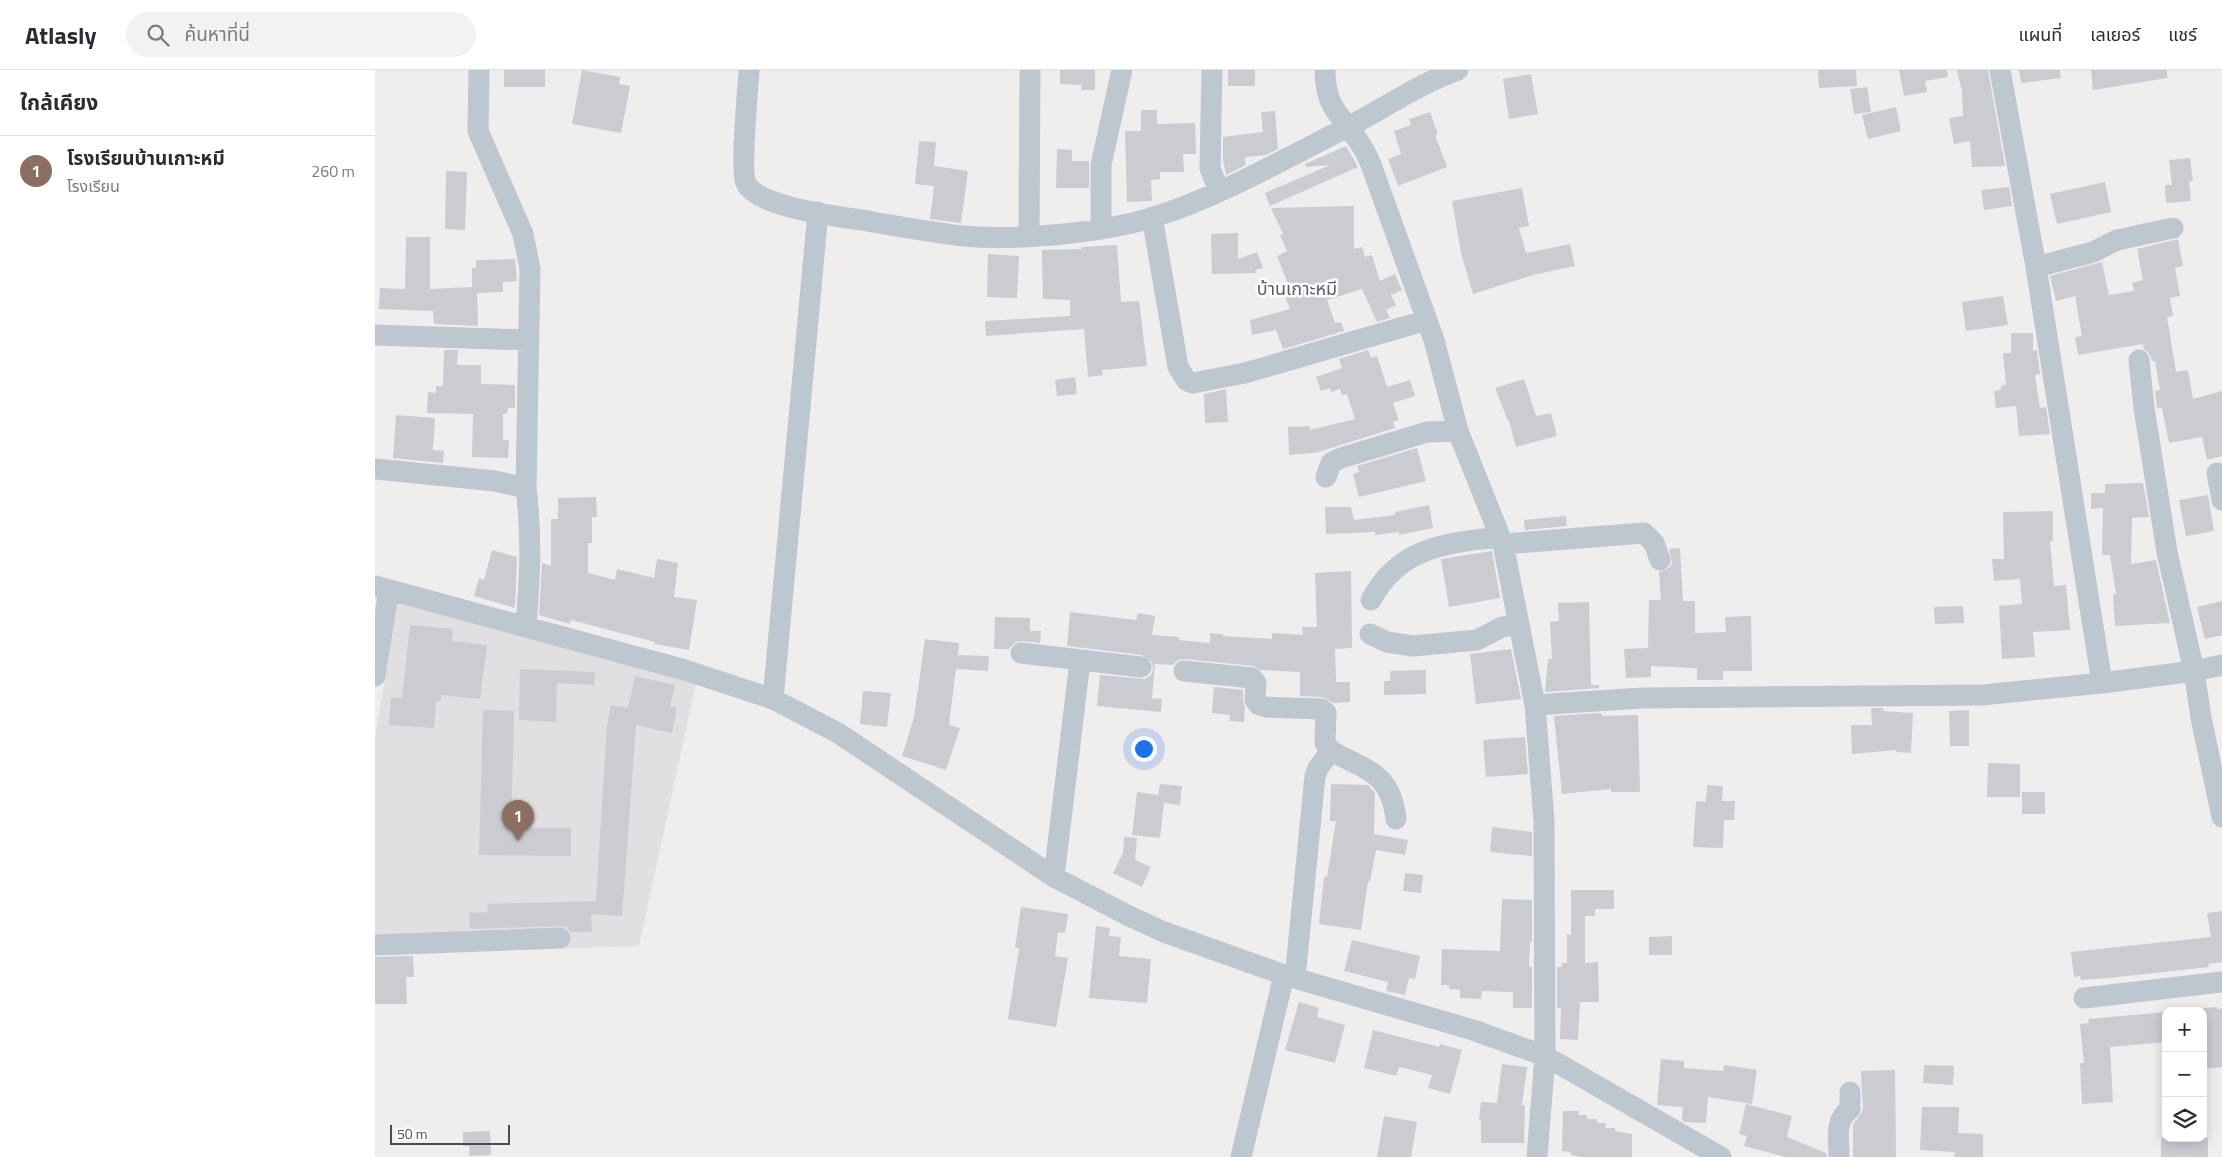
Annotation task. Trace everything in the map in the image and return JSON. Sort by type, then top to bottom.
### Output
[{"type":"street","points":[[479,70],[478,131],[484,149],[513,209],[523,234],[529,257],[526,488],[530,521],[531,568],[526,626]]},
{"type":"street","points":[[749,70],[744,167],[746,184],[751,190],[770,202],[965,236],[1029,235],[1101,228],[1152,217],[1219,191],[1347,128],[1445,72]]},
{"type":"street","points":[[1029,235],[1030,70]]},
{"type":"street","points":[[1101,228],[1101,165],[1122,70]]},
{"type":"street","points":[[1212,70],[1210,168],[1219,191]]},
{"type":"street","points":[[1325,70],[1327,94],[1334,111],[1362,147],[1370,163],[1427,320],[1458,431],[1501,540],[1535,705],[1544,821],[1545,1056],[1537,1157]]},
{"type":"street","points":[[1999,70],[2036,267],[2102,683]]},
{"type":"street","points":[[773,699],[819,212]]},
{"type":"street","points":[[1152,217],[1178,367],[1187,381],[1193,383],[1245,373],[1427,320]]},
{"type":"street","points":[[2036,267],[2093,252],[2117,240],[2173,228]]},
{"type":"street","points":[[375,335],[528,340]]},
{"type":"street","points":[[2139,360],[2144,408],[2167,552],[2194,671],[2201,718],[2222,817]]},
{"type":"street","points":[[1326,477],[1331,463],[1341,458],[1427,432],[1458,431]]},
{"type":"street","points":[[375,468],[495,481],[526,488]]},
{"type":"street","points":[[2217,473],[2222,500]]},
{"type":"street","points":[[1371,600],[1389,573],[1409,559],[1445,545],[1501,540],[1639,533],[1649,536],[1654,543],[1660,560]]},
{"type":"street","points":[[375,676],[382,588],[685,670],[773,699],[837,733],[1054,877],[1097,901],[1164,932],[1289,977],[1473,1030],[1545,1056],[1709,1154]]},
{"type":"street","points":[[1370,634],[1387,642],[1413,646],[1477,640],[1502,628],[1519,624]]},
{"type":"street","points":[[1021,653],[1141,668]]},
{"type":"street","points":[[1054,877],[1080,661]]},
{"type":"street","points":[[1535,705],[1651,698],[1982,695],[2102,683],[2194,671],[2222,665]]},
{"type":"street","points":[[1184,671],[1252,678],[1256,683],[1255,700],[1259,705],[1266,707],[1324,710],[1326,716],[1325,743],[1331,752],[1384,782],[1393,799],[1396,819]]},
{"type":"street","points":[[1241,1157],[1289,977],[1315,776],[1318,768],[1331,752]]},
{"type":"street","points":[[375,945],[561,938]]},
{"type":"street","points":[[2084,998],[2222,982]]},
{"type":"street","points":[[1839,1157],[1840,1121],[1842,1115],[1850,1109],[1850,1092]]},
{"type":"shaded area","points":[[398,604],[697,679],[639,946],[375,954],[375,737]]},
{"type":"building","points":[[504,70],[545,70],[545,87],[504,87]]},
{"type":"building","points":[[582,70],[620,77],[619,84],[630,86],[621,133],[572,124]]},
{"type":"building","points":[[1060,70],[1095,70],[1095,90],[1081,90],[1082,85],[1060,84]]},
{"type":"building","points":[[1228,70],[1255,70],[1255,86],[1228,86]]},
{"type":"building","points":[[1818,70],[1856,70],[1857,86],[1819,88]]},
{"type":"building","points":[[1899,70],[1947,70],[1948,77],[1925,81],[1927,92],[1904,96]]},
{"type":"building","points":[[1957,70],[1988,70],[2005,166],[1972,167],[1970,141],[1954,144],[1949,118],[1963,116],[1962,91]]},
{"type":"building","points":[[2019,70],[2060,70],[2061,78],[2021,83]]},
{"type":"building","points":[[2091,70],[2167,70],[2167,78],[2093,90]]},
{"type":"building","points":[[1531,74],[1538,114],[1509,119],[1503,79]]},
{"type":"building","points":[[1867,87],[1871,112],[1854,114],[1850,89]]},
{"type":"building","points":[[1896,107],[1901,131],[1868,139],[1862,115]]},
{"type":"building","points":[[1141,110],[1157,110],[1157,124],[1195,123],[1196,154],[1183,154],[1184,172],[1160,172],[1160,179],[1151,180],[1152,201],[1127,202],[1125,131],[1141,131]]},
{"type":"building","points":[[1275,111],[1278,149],[1266,155],[1245,157],[1246,165],[1226,175],[1223,159],[1223,137],[1263,132],[1261,112]]},
{"type":"building","points":[[1430,112],[1438,134],[1435,135],[1447,167],[1398,186],[1388,159],[1401,154],[1394,131],[1411,125],[1409,119]]},
{"type":"building","points":[[919,141],[936,142],[934,166],[968,171],[961,223],[930,219],[934,186],[915,184]]},
{"type":"building","points":[[1346,146],[1358,167],[1270,206],[1265,193],[1330,165],[1306,167],[1305,164]]},
{"type":"building","points":[[1057,149],[1072,150],[1072,161],[1089,161],[1089,188],[1056,188]]},
{"type":"building","points":[[2190,158],[2193,181],[2189,182],[2191,201],[2166,203],[2165,185],[2172,185],[2169,160]]},
{"type":"building","points":[[446,171],[467,172],[465,230],[445,229]]},
{"type":"building","points":[[2105,182],[2111,212],[2057,224],[2050,194]]},
{"type":"building","points":[[2009,187],[2012,206],[1984,210],[1981,190]]},
{"type":"building","points":[[1522,188],[1529,226],[1519,228],[1526,253],[1570,244],[1575,266],[1533,275],[1473,294],[1461,253],[1452,201]]},
{"type":"building","points":[[1354,206],[1354,249],[1362,247],[1365,257],[1372,255],[1380,281],[1395,274],[1402,290],[1391,295],[1396,305],[1386,310],[1390,318],[1377,322],[1362,289],[1327,300],[1335,323],[1341,322],[1344,331],[1283,349],[1276,330],[1252,335],[1250,320],[1290,309],[1285,296],[1292,294],[1277,256],[1287,251],[1280,235],[1283,234],[1271,208]]},
{"type":"building","points":[[1238,233],[1238,259],[1257,252],[1263,268],[1255,270],[1256,273],[1212,274],[1211,234]]},
{"type":"building","points":[[406,237],[430,237],[430,289],[472,287],[472,268],[476,268],[476,260],[515,259],[517,281],[503,282],[503,292],[477,293],[478,326],[434,324],[433,311],[379,309],[380,288],[405,289]]},
{"type":"building","points":[[2178,239],[2183,266],[2175,268],[2180,296],[2170,298],[2173,316],[2167,317],[2176,372],[2188,370],[2193,399],[2222,391],[2222,456],[2207,460],[2202,437],[2169,443],[2162,408],[2157,408],[2155,391],[2160,390],[2155,361],[2152,361],[2143,344],[2078,355],[2075,337],[2082,336],[2075,296],[2056,301],[2050,276],[2102,262],[2109,295],[2134,291],[2132,283],[2143,280],[2137,249]]},
{"type":"building","points":[[1117,245],[1121,302],[1139,301],[1147,366],[1102,370],[1103,375],[1088,377],[1084,329],[986,336],[985,321],[1070,316],[1070,300],[1043,299],[1042,250],[1082,249],[1082,247]]},
{"type":"building","points":[[988,254],[1019,256],[1017,298],[987,297]]},
{"type":"building","points":[[2003,296],[2008,325],[1966,331],[1962,302]]},
{"type":"building","points":[[2011,333],[2033,333],[2033,351],[2037,350],[2040,374],[2035,375],[2040,408],[2046,407],[2050,434],[2019,436],[2016,406],[1996,408],[1994,391],[2001,390],[2001,386],[2006,385],[2003,353],[2011,353]]},
{"type":"building","points":[[444,350],[458,350],[457,365],[481,365],[481,384],[515,385],[515,408],[508,408],[507,414],[503,414],[503,440],[509,440],[508,458],[472,457],[473,414],[427,413],[428,392],[436,393],[436,386],[443,386]]},
{"type":"building","points":[[1368,350],[1371,358],[1377,356],[1387,387],[1410,380],[1415,396],[1393,403],[1399,420],[1393,422],[1395,428],[1315,453],[1289,455],[1288,427],[1310,426],[1310,430],[1355,419],[1347,394],[1342,395],[1340,389],[1331,392],[1330,388],[1321,391],[1316,377],[1342,368],[1339,359]]},
{"type":"building","points":[[1075,377],[1077,394],[1057,396],[1055,380]]},
{"type":"building","points":[[1524,379],[1536,416],[1551,413],[1557,436],[1516,447],[1509,421],[1495,388]]},
{"type":"building","points":[[1226,389],[1228,422],[1205,423],[1204,394]]},
{"type":"building","points":[[396,415],[435,418],[433,450],[444,451],[443,463],[393,458]]},
{"type":"building","points":[[1417,448],[1426,481],[1359,497],[1353,474],[1359,472],[1357,466]]},
{"type":"building","points":[[2143,483],[2149,517],[2132,518],[2131,564],[2156,560],[2170,623],[2115,626],[2113,594],[2116,594],[2110,555],[2102,555],[2103,508],[2091,509],[2091,493],[2105,493],[2105,484]]},
{"type":"building","points":[[2208,495],[2214,531],[2186,536],[2179,500]]},
{"type":"building","points":[[596,497],[597,517],[592,517],[592,543],[588,543],[588,573],[615,580],[617,569],[654,578],[657,559],[678,563],[674,597],[697,600],[689,650],[654,644],[655,642],[571,620],[570,624],[539,615],[542,563],[551,566],[551,519],[558,519],[558,498]]},
{"type":"building","points":[[1429,505],[1433,528],[1399,535],[1399,532],[1375,535],[1375,532],[1326,534],[1325,507],[1351,507],[1354,520],[1395,515],[1395,512]]},
{"type":"building","points":[[2053,511],[2053,541],[2050,541],[2054,586],[2066,585],[2070,630],[2033,632],[2035,657],[2002,659],[1999,606],[2022,604],[2020,579],[1994,581],[1992,559],[2004,559],[2003,512]]},
{"type":"building","points":[[1566,516],[1567,526],[1525,530],[1524,520]]},
{"type":"building","points":[[1680,548],[1683,601],[1695,601],[1695,633],[1726,632],[1725,617],[1751,616],[1752,671],[1723,671],[1723,680],[1697,680],[1697,668],[1651,666],[1651,677],[1626,678],[1624,649],[1648,648],[1649,600],[1661,600],[1659,572],[1669,568],[1672,563],[1669,549]]},
{"type":"building","points":[[492,550],[517,557],[515,608],[474,596],[479,578],[484,580]]},
{"type":"building","points":[[1492,551],[1500,598],[1449,607],[1441,559]]},
{"type":"building","points":[[1351,571],[1352,648],[1335,649],[1336,682],[1350,682],[1350,702],[1333,703],[1322,697],[1300,696],[1300,672],[1261,670],[1253,666],[1185,659],[1178,660],[1173,665],[1155,664],[1152,698],[1162,699],[1161,712],[1097,706],[1100,675],[1145,679],[1151,675],[1153,669],[1152,662],[1142,655],[1067,646],[1070,612],[1136,620],[1138,613],[1155,616],[1152,635],[1179,637],[1179,640],[1210,643],[1210,633],[1223,634],[1223,636],[1272,639],[1272,633],[1303,635],[1302,627],[1317,627],[1315,573]]},
{"type":"building","points":[[2222,601],[2222,635],[2205,639],[2197,607]]},
{"type":"building","points":[[1589,602],[1591,685],[1599,685],[1599,688],[1545,692],[1548,659],[1552,659],[1550,622],[1559,621],[1558,603]]},
{"type":"building","points":[[1963,606],[1964,623],[1935,624],[1934,607]]},
{"type":"building","points":[[995,617],[1030,618],[1030,631],[1041,631],[1040,643],[1022,641],[1016,642],[1009,649],[994,649]]},
{"type":"building","points":[[410,625],[453,629],[452,641],[487,645],[480,699],[441,695],[441,701],[436,701],[434,728],[389,725],[391,698],[402,698]]},
{"type":"building","points":[[925,639],[959,643],[958,655],[989,656],[988,671],[956,669],[949,725],[960,728],[946,770],[902,756],[914,717]]},
{"type":"building","points":[[1511,649],[1521,699],[1476,704],[1470,654]]},
{"type":"building","points":[[520,669],[595,672],[594,685],[557,683],[556,722],[519,720]]},
{"type":"building","points":[[1426,670],[1426,694],[1384,695],[1384,681],[1390,681],[1390,671]]},
{"type":"building","points":[[635,676],[675,685],[670,706],[677,708],[672,733],[636,725],[622,916],[591,914],[592,932],[571,932],[566,927],[560,926],[470,929],[469,913],[488,912],[487,904],[596,901],[607,725],[611,705],[628,708]]},
{"type":"building","points":[[1214,687],[1243,690],[1244,722],[1229,721],[1230,715],[1212,713]]},
{"type":"building","points":[[863,691],[891,693],[887,727],[860,724]]},
{"type":"building","points":[[1871,708],[1883,708],[1883,711],[1913,713],[1911,753],[1896,752],[1896,750],[1852,754],[1851,725],[1872,725]]},
{"type":"building","points":[[483,710],[514,711],[511,828],[571,828],[571,856],[479,855]]},
{"type":"building","points":[[1969,710],[1969,746],[1950,746],[1949,711]]},
{"type":"building","points":[[1602,714],[1602,716],[1638,715],[1640,792],[1611,792],[1611,789],[1562,794],[1554,716]]},
{"type":"building","points":[[1525,737],[1528,774],[1486,777],[1483,740]]},
{"type":"building","points":[[1988,763],[2020,764],[2020,797],[1987,797]]},
{"type":"building","points":[[1160,784],[1182,786],[1180,805],[1164,803],[1160,838],[1132,835],[1137,792],[1158,795]]},
{"type":"building","points":[[1331,784],[1368,785],[1375,793],[1374,834],[1408,840],[1405,855],[1376,850],[1370,882],[1368,881],[1361,930],[1319,924],[1324,877],[1327,877],[1336,821],[1330,821]]},
{"type":"building","points":[[1707,785],[1723,786],[1722,801],[1735,801],[1734,820],[1724,820],[1723,848],[1693,847],[1696,801],[1706,802]]},
{"type":"building","points":[[2022,792],[2045,792],[2045,814],[2022,814]]},
{"type":"building","points":[[1492,827],[1532,832],[1532,856],[1490,852]]},
{"type":"building","points":[[1124,837],[1137,838],[1135,860],[1151,867],[1142,887],[1113,873],[1123,853]]},
{"type":"building","points":[[1405,873],[1423,875],[1421,893],[1403,891]]},
{"type":"building","points":[[1571,890],[1614,890],[1614,909],[1595,909],[1595,916],[1585,916],[1585,963],[1598,962],[1599,1002],[1580,1002],[1578,1040],[1560,1039],[1561,1008],[1557,1008],[1557,967],[1562,967],[1562,963],[1567,963],[1567,934],[1571,935]]},
{"type":"building","points":[[1502,899],[1532,900],[1532,942],[1530,942],[1529,967],[1532,967],[1532,1008],[1513,1008],[1513,992],[1482,991],[1481,999],[1460,998],[1460,990],[1449,989],[1449,985],[1441,985],[1442,949],[1500,951]]},
{"type":"building","points":[[1021,907],[1068,914],[1065,933],[1058,932],[1055,956],[1068,958],[1056,1027],[1008,1019],[1019,948],[1015,948]]},
{"type":"building","points":[[2222,911],[2222,962],[2208,964],[2209,967],[2109,978],[2081,980],[2080,976],[2074,977],[2071,952],[2211,937],[2207,913]]},
{"type":"building","points":[[1096,926],[1110,928],[1109,936],[1121,937],[1119,956],[1151,959],[1147,1003],[1089,998]]},
{"type":"building","points":[[1672,936],[1672,955],[1649,955],[1649,937]]},
{"type":"building","points":[[1352,940],[1420,956],[1415,979],[1409,978],[1405,995],[1386,991],[1388,982],[1344,971]]},
{"type":"building","points":[[413,956],[414,977],[406,977],[407,1004],[375,1004],[375,957]]},
{"type":"building","points":[[1299,1002],[1319,1008],[1317,1017],[1345,1025],[1335,1063],[1285,1050]]},
{"type":"building","points":[[2207,1008],[2222,1008],[2222,1067],[2207,1069]]},
{"type":"building","points":[[2162,1012],[2162,1042],[2110,1047],[2113,1102],[2082,1104],[2080,1063],[2084,1063],[2080,1024],[2089,1023],[2088,1019]]},
{"type":"building","points":[[1373,1030],[1439,1047],[1440,1044],[1462,1050],[1450,1094],[1428,1088],[1432,1075],[1399,1067],[1396,1076],[1364,1068]]},
{"type":"building","points":[[1661,1059],[1684,1061],[1684,1068],[1723,1071],[1724,1065],[1757,1070],[1752,1104],[1708,1097],[1706,1123],[1685,1122],[1682,1120],[1683,1107],[1657,1105]]},
{"type":"building","points":[[1502,1064],[1527,1067],[1522,1105],[1525,1105],[1524,1143],[1481,1143],[1481,1120],[1479,1120],[1481,1102],[1497,1103]]},
{"type":"building","points":[[1924,1065],[1954,1066],[1953,1085],[1923,1083]]},
{"type":"building","points":[[1895,1070],[1896,1157],[1853,1157],[1853,1124],[1863,1109],[1861,1071]]},
{"type":"building","points":[[1746,1104],[1792,1116],[1787,1137],[1826,1153],[1827,1157],[1786,1157],[1744,1146],[1747,1136],[1739,1134]]},
{"type":"building","points":[[1922,1107],[1959,1107],[1958,1133],[1983,1134],[1983,1157],[1954,1157],[1955,1152],[1920,1150]]},
{"type":"building","points":[[1563,1111],[1579,1111],[1578,1115],[1587,1115],[1587,1119],[1597,1119],[1597,1123],[1606,1123],[1605,1128],[1615,1128],[1615,1131],[1632,1134],[1632,1157],[1581,1157],[1571,1155],[1571,1152],[1562,1151]]},
{"type":"building","points":[[1384,1116],[1417,1122],[1411,1157],[1377,1157]]},
{"type":"building","points":[[490,1131],[491,1155],[469,1156],[469,1146],[463,1146],[463,1132]]},
{"type":"building","points":[[2161,1138],[2162,1142],[2207,1142],[2208,1138],[2208,1157],[2161,1157]]},
{"type":"place","name":"โรงเรียนบ้านเกาะหมี","points":[[518,841]]},
{"type":"district","name":"บ้านเกาะหมี","points":[[1297,289]]}]
